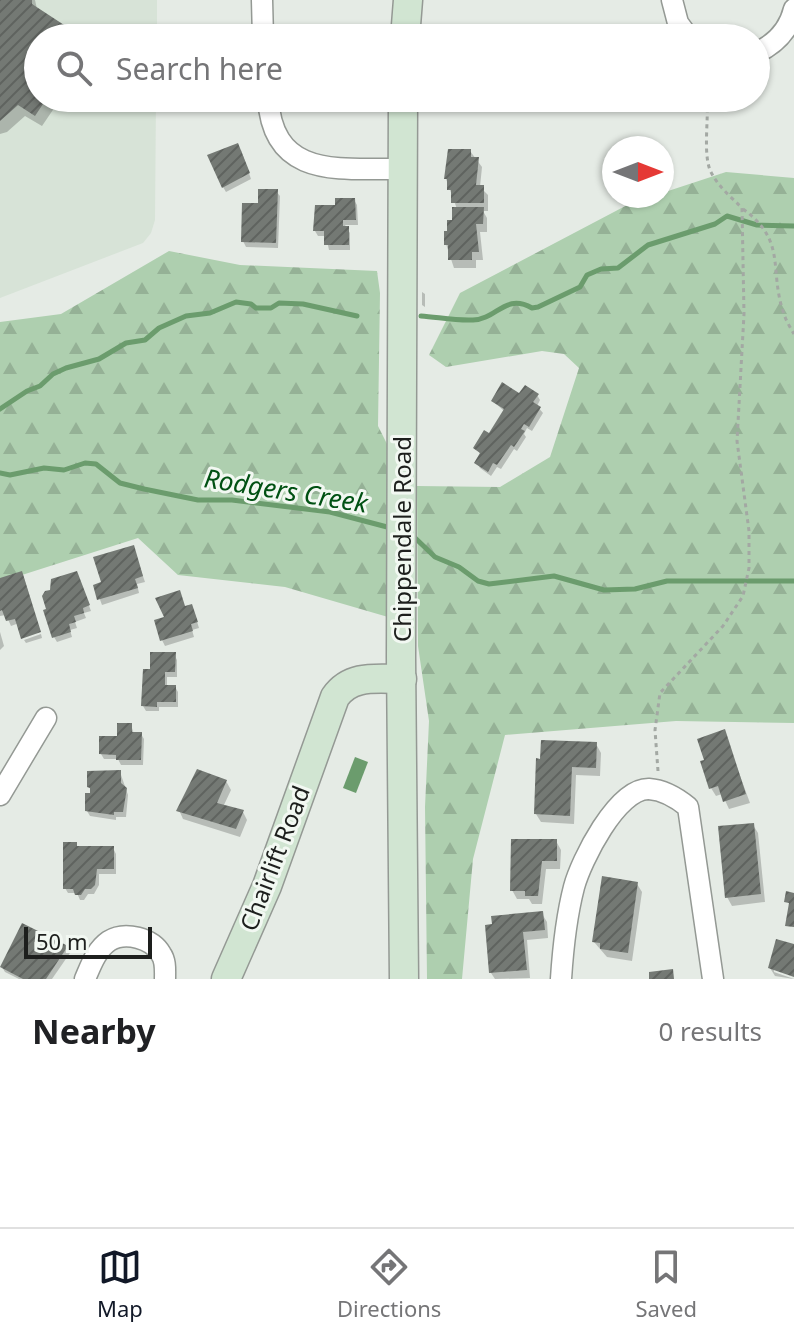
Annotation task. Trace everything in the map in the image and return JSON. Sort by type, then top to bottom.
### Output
[{"type":"street","points":[[262,0],[263,24]]},
{"type":"street","points":[[406,24],[408,0]]},
{"type":"street","points":[[672,0],[679,24]]},
{"type":"street","points":[[770,44],[780,38],[794,9]]},
{"type":"street","points":[[269,112],[277,137],[299,160],[320,167],[402,169]]},
{"type":"street","name":"Chippendale Road","points":[[403,112],[401,646],[404,979]]},
{"type":"street","name":"Chairlift Road","points":[[226,979],[267,886],[319,737],[353,695],[402,686]]},
{"type":"street","points":[[0,795],[46,718]]},
{"type":"street","points":[[561,979],[563,938],[574,886],[585,858],[614,811],[630,795],[648,788],[673,796],[688,807],[713,979]]},
{"type":"street","points":[[85,979],[102,948],[124,936],[141,939],[159,949],[165,979]]},
{"type":"path","points":[[708,112],[706,159],[712,175],[742,208],[759,221],[773,247],[782,310],[794,334]]},
{"type":"path","points":[[657,791],[655,730],[660,693],[723,626],[743,596],[749,568],[749,531],[737,441],[744,314],[742,208]]},
{"type":"shaded area","points":[[0,0],[157,0],[157,24],[24,24],[24,112],[156,112],[155,220],[151,233],[143,243],[0,298]]},
{"type":"shaded area","points":[[355,757],[368,762],[356,793],[343,788]]},
{"type":"green space","points":[[726,172],[794,178],[794,723],[676,721],[505,735],[473,859],[462,979],[427,979],[425,807],[429,721],[418,646],[417,486],[500,487],[550,457],[579,368],[564,354],[542,351],[446,367],[429,355],[460,293],[622,208],[674,208],[674,189]]},
{"type":"green space","points":[[169,251],[240,265],[377,271],[380,293],[378,426],[389,448],[388,617],[285,587],[178,575],[138,538],[0,582],[0,322],[61,314]]},
{"type":"building","points":[[0,0],[32,0],[32,4],[63,24],[24,24],[24,109],[18,105],[0,121]]},
{"type":"building","points":[[238,143],[250,173],[222,188],[207,155]]},
{"type":"building","points":[[448,149],[471,149],[471,157],[479,157],[476,185],[484,185],[484,203],[451,203],[451,190],[447,190],[447,179],[444,179]]},
{"type":"building","points":[[258,189],[278,189],[276,243],[241,242],[242,203],[258,203]]},
{"type":"building","points":[[335,198],[355,198],[356,220],[343,220],[343,226],[349,226],[349,245],[324,245],[324,231],[313,231],[315,205],[335,205]]},
{"type":"building","points":[[452,207],[484,207],[483,224],[476,224],[479,252],[472,252],[472,260],[448,260],[444,231],[447,231],[447,220],[452,220]]},
{"type":"building","points":[[502,382],[519,393],[525,385],[539,394],[533,402],[541,407],[529,427],[524,424],[521,429],[525,431],[514,447],[511,445],[488,472],[474,463],[480,453],[473,448],[484,430],[489,433],[504,409],[491,401]]},
{"type":"building","points":[[134,545],[143,576],[135,579],[138,588],[97,600],[93,585],[101,582],[93,557]]},
{"type":"building","points":[[22,571],[41,632],[21,639],[15,619],[6,621],[0,611],[0,578]]},
{"type":"building","points":[[77,571],[90,605],[83,608],[84,613],[74,616],[76,622],[69,624],[71,632],[52,638],[42,596],[50,590],[51,579]]},
{"type":"building","points":[[180,590],[185,606],[192,604],[198,622],[191,624],[193,631],[160,641],[154,620],[164,617],[155,598]]},
{"type":"building","points":[[150,652],[176,652],[175,672],[165,672],[165,685],[176,685],[176,702],[157,702],[157,707],[141,706],[143,669],[150,669]]},
{"type":"building","points":[[117,723],[132,723],[132,732],[142,732],[141,760],[116,760],[116,755],[99,754],[99,736],[117,736]]},
{"type":"building","points":[[725,729],[746,794],[723,802],[718,786],[709,789],[697,739]]},
{"type":"building","points":[[541,740],[597,742],[596,768],[572,767],[570,816],[534,814],[536,758],[540,759]]},
{"type":"building","points":[[197,769],[227,780],[217,803],[244,810],[236,829],[176,811]]},
{"type":"building","points":[[121,770],[121,783],[127,788],[123,812],[114,812],[114,815],[85,811],[85,793],[90,793],[87,771]]},
{"type":"building","points":[[754,823],[761,894],[725,898],[718,826]]},
{"type":"building","points":[[511,839],[557,839],[557,861],[542,861],[538,896],[525,896],[525,891],[510,891]]},
{"type":"building","points":[[63,842],[77,842],[77,846],[114,846],[114,869],[97,869],[95,885],[85,889],[81,895],[75,895],[73,889],[63,889]]},
{"type":"building","points":[[602,876],[638,882],[628,953],[600,949],[600,943],[592,942]]},
{"type":"building","points":[[786,891],[794,893],[794,927],[785,926],[789,903],[784,902]]},
{"type":"building","points":[[543,911],[545,930],[523,932],[527,970],[489,973],[485,925],[492,924],[491,916]]},
{"type":"building","points":[[22,923],[68,946],[46,979],[23,979],[0,967]]},
{"type":"building","points":[[776,939],[794,944],[794,977],[768,968]]},
{"type":"building","points":[[673,969],[674,979],[649,979],[649,972]]},
{"type":"waterway","points":[[421,316],[473,320],[515,303],[538,307],[580,287],[587,275],[601,269],[618,268],[648,245],[715,224],[727,216],[757,225],[794,226]]},
{"type":"waterway","points":[[0,409],[66,368],[99,359],[126,343],[145,340],[159,328],[186,316],[210,313],[236,302],[256,308],[271,308],[279,303],[303,304],[357,316]]},
{"type":"waterway","name":"Rodgers Creek","points":[[0,473],[10,475],[44,468],[64,470],[85,463],[96,464],[120,483],[144,489],[198,500],[232,500],[330,512],[391,528]]},
{"type":"waterway","name":"Rodgers Creek","points":[[411,534],[435,557],[489,584],[554,576],[604,590],[635,589],[667,581],[794,581]]}]
